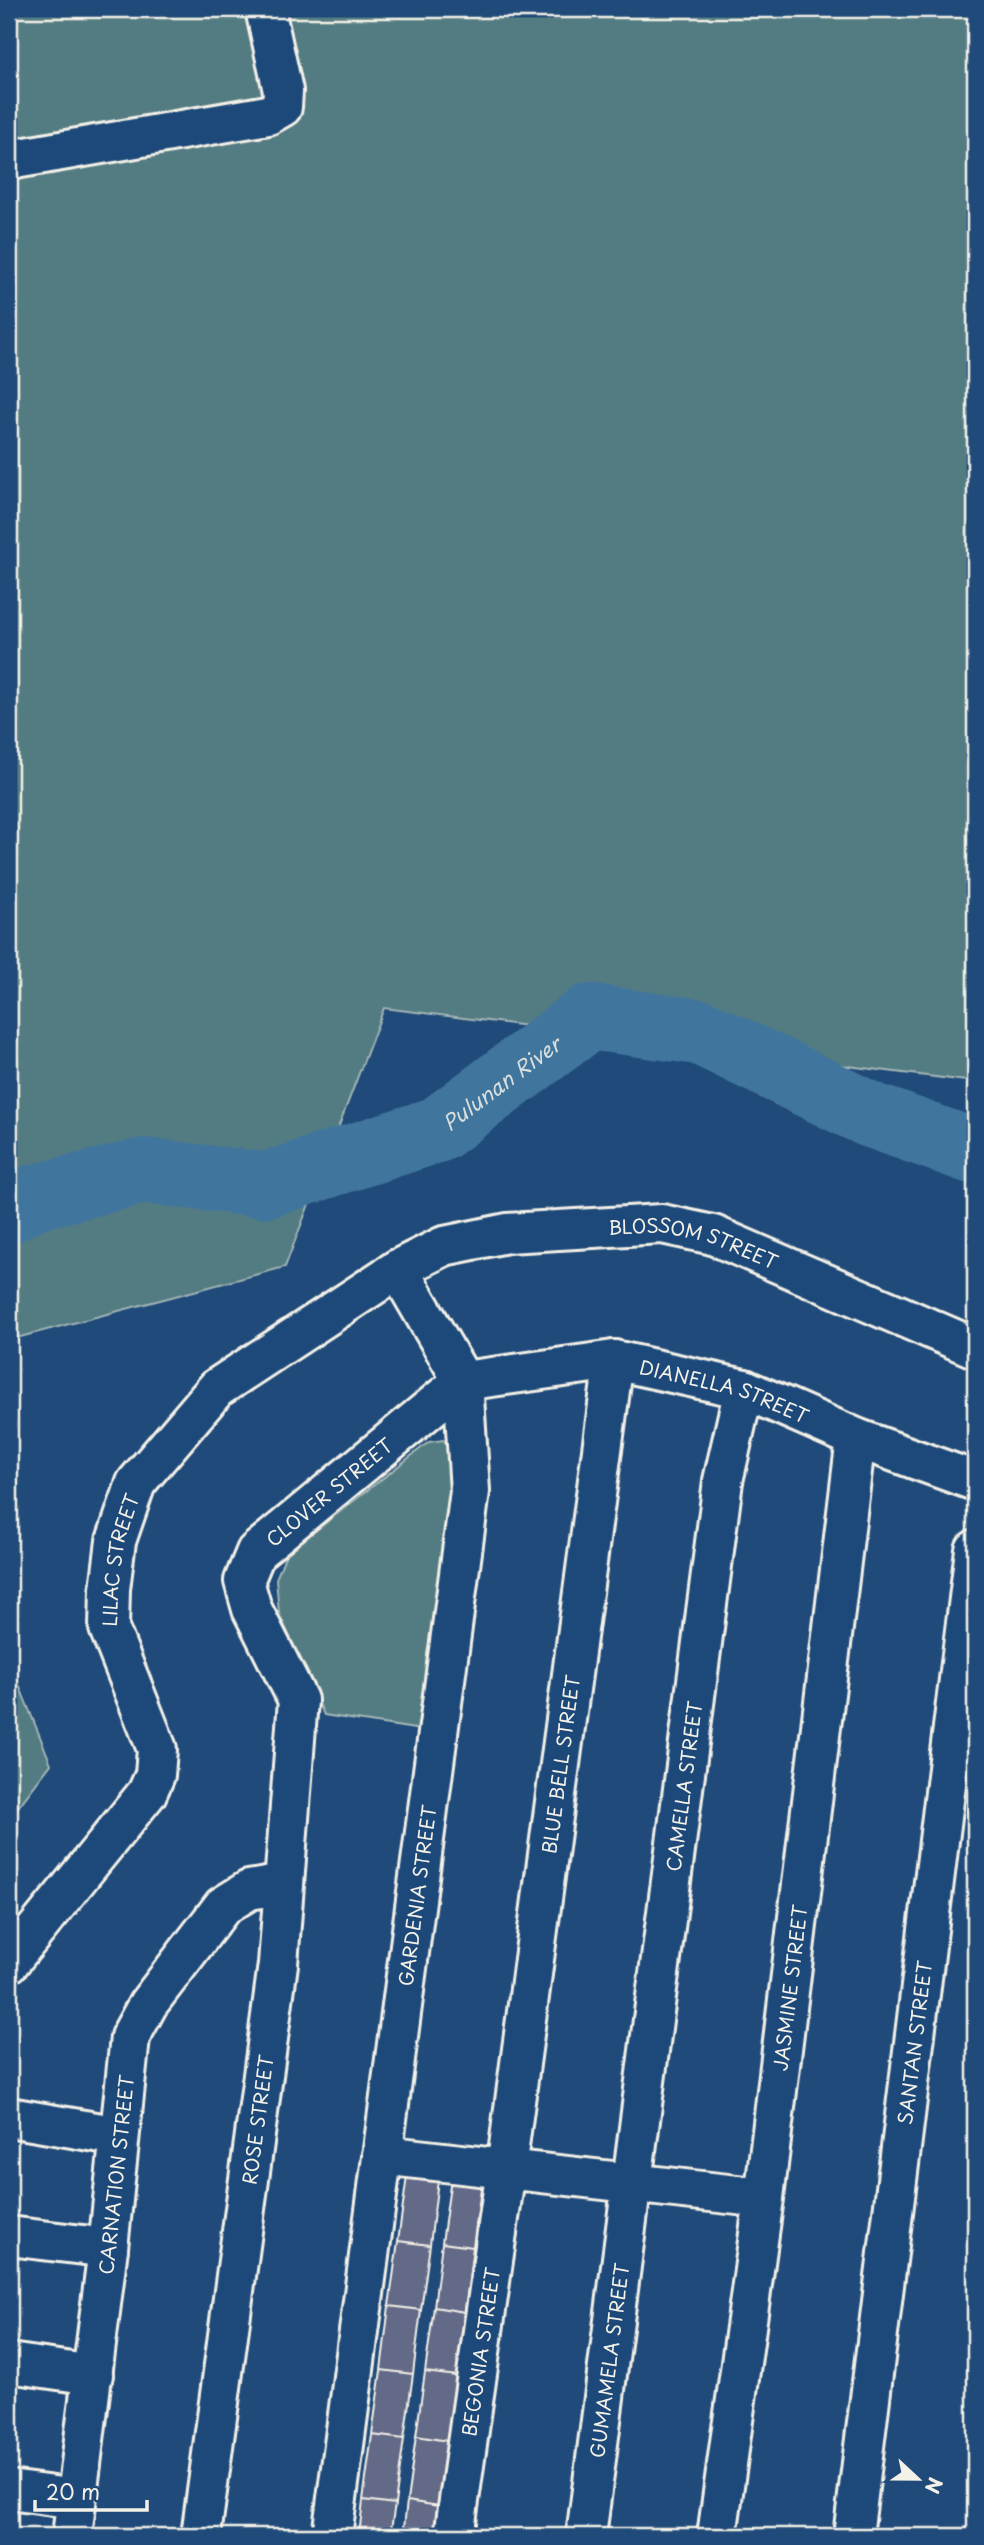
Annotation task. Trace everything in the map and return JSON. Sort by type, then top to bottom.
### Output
[{"type":"street","points":[[9,160],[268,115],[282,107],[283,91],[265,9]]},
{"type":"street","name":"BLOSSOM STREET","points":[[398,1269],[444,1246],[507,1233],[662,1224],[713,1235],[975,1348]]},
{"type":"street","name":"GARDENIA STREET","points":[[332,2536],[470,1491],[463,1381],[398,1269]]},
{"type":"street","name":"LILAC STREET","points":[[9,1963],[147,1793],[155,1775],[157,1749],[109,1629],[110,1589],[116,1541],[136,1483],[217,1388],[398,1269]]},
{"type":"street","name":"DIANELLA STREET","points":[[463,1381],[614,1360],[744,1389],[856,1438],[975,1481]]},
{"type":"street","name":"BLUE BELL STREET","points":[[506,2169],[614,1360]]},
{"type":"street","name":"CLOVER STREET","points":[[298,1700],[252,1609],[244,1581],[256,1552],[463,1381]]},
{"type":"street","name":"CAMELLA STREET","points":[[631,2183],[723,1481],[744,1389]]},
{"type":"street","name":"JASMINE STREET","points":[[717,2536],[764,2198],[856,1438]]},
{"type":"street","name":"SANTAN STREET","points":[[853,2536],[975,1550]]},
{"type":"street","name":"ROSE STREET","points":[[201,2536],[278,1964],[298,1700]]},
{"type":"street","name":"CARNATION STREET","points":[[72,2536],[108,2248],[130,2037],[148,2004],[223,1906],[249,1890],[284,1884]]},
{"type":"street","points":[[9,2118],[119,2136]]},
{"type":"street","points":[[383,2155],[764,2198]]},
{"type":"street","name":"BEGONIA STREET","points":[[454,2536],[506,2169]]},
{"type":"street","name":"GUMAMELA STREET","points":[[586,2536],[631,2183]]},
{"type":"street","points":[[9,2236],[108,2248]]},
{"type":"street","points":[[9,2363],[93,2375]]},
{"type":"street","points":[[9,2490],[76,2499]]},
{"type":"green space","points":[[9,9],[975,9],[975,1082],[384,1008],[285,1267],[9,1340]]},
{"type":"green space","points":[[443,1440],[458,1451],[422,1730],[324,1715],[279,1613],[276,1579],[286,1554],[429,1442]]},
{"type":"green space","points":[[9,1660],[51,1764],[9,1819]]},
{"type":"building","points":[[407,2176],[438,2180],[430,2245],[398,2241]]},
{"type":"building","points":[[451,2178],[482,2182],[473,2247],[442,2243]]},
{"type":"building","points":[[398,2241],[430,2245],[421,2310],[389,2306]]},
{"type":"building","points":[[442,2243],[473,2247],[465,2312],[434,2307]]},
{"type":"building","points":[[389,2306],[421,2310],[413,2374],[381,2370]]},
{"type":"building","points":[[434,2307],[465,2312],[457,2376],[425,2372]]},
{"type":"building","points":[[381,2370],[413,2374],[404,2439],[372,2435]]},
{"type":"building","points":[[425,2372],[457,2376],[448,2441],[416,2436]]},
{"type":"building","points":[[372,2435],[404,2439],[395,2504],[363,2500]]},
{"type":"building","points":[[416,2436],[448,2441],[439,2506],[407,2501]]},
{"type":"building","points":[[363,2500],[395,2504],[390,2536],[359,2536]]},
{"type":"building","points":[[407,2501],[439,2506],[435,2536],[403,2536]]},
{"type":"waterway","name":"Pulunan River","points":[[9,1210],[31,1198],[144,1171],[266,1185],[439,1129],[589,1017],[700,1032],[871,1115],[975,1152]]}]
